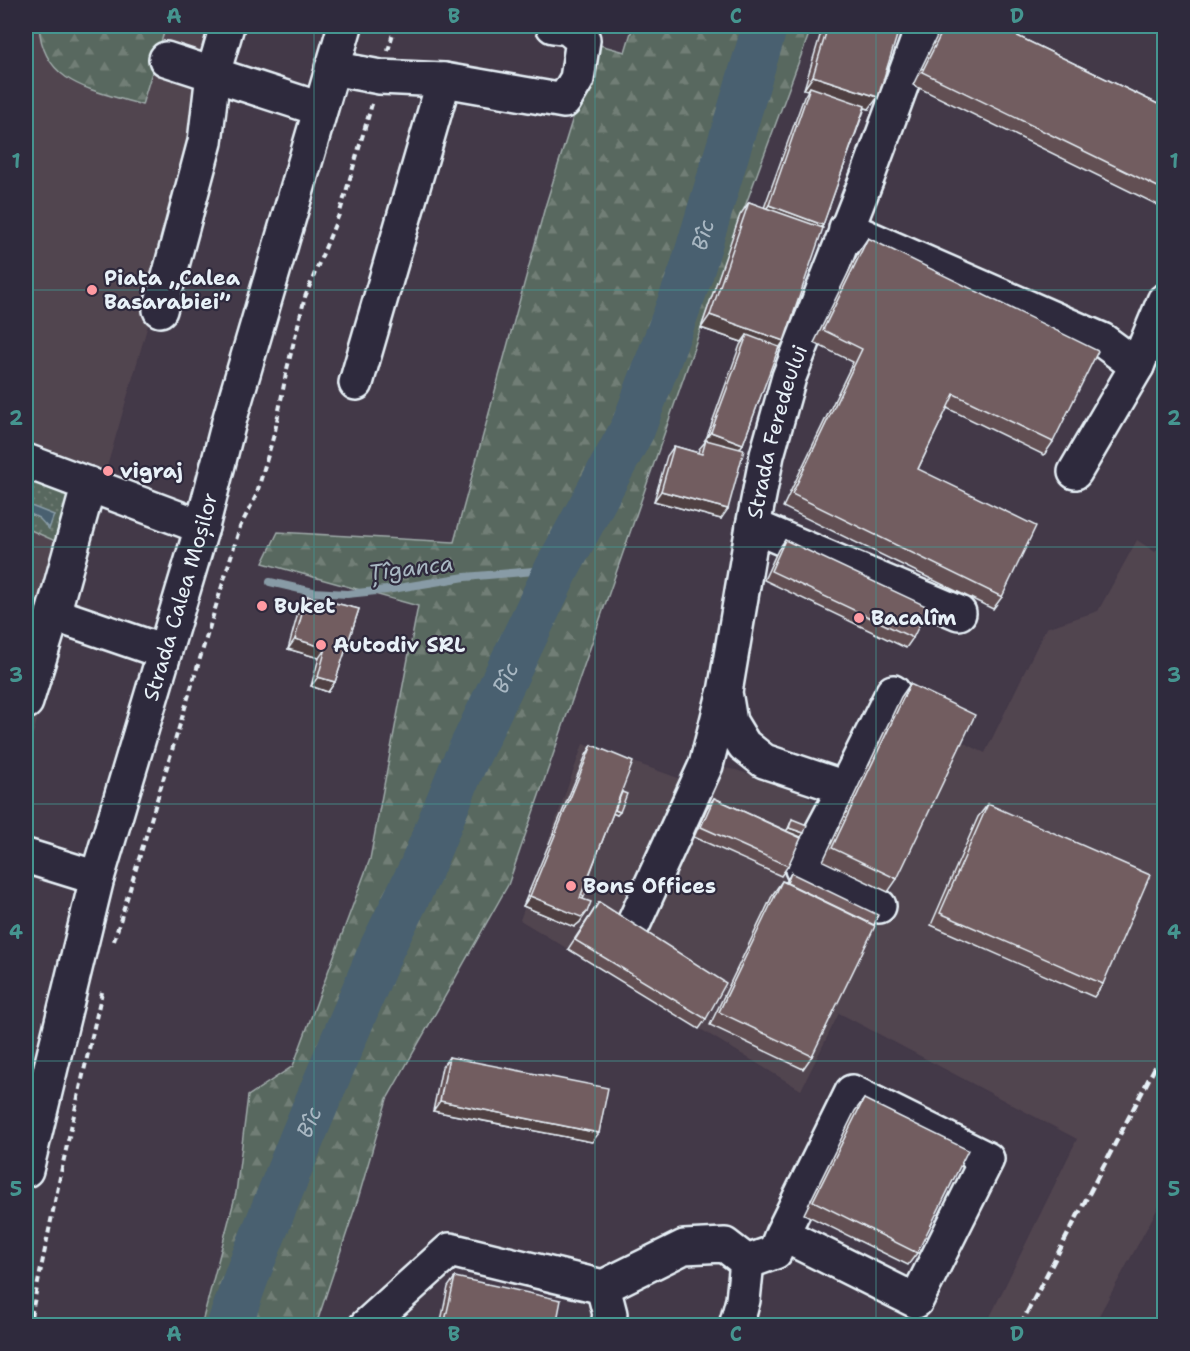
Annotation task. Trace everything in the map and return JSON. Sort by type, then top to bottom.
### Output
[{"type":"main road","points":[[160,310],[205,142],[213,74],[227,26]]},
{"type":"main road","name":"Strada Calea Moșilor","points":[[26,1170],[97,878],[202,527],[230,418],[345,26]]},
{"type":"main road","points":[[332,68],[380,77],[444,80],[564,100],[577,79],[583,40],[568,28],[553,26]]},
{"type":"main road","name":"Strada Feredeului","points":[[845,788],[764,761],[744,745],[730,723],[725,692],[767,455],[789,377],[869,173],[923,26]]},
{"type":"main road","points":[[166,59],[320,109]]},
{"type":"main road","points":[[356,383],[444,80]]},
{"type":"main road","points":[[846,228],[1102,340],[1137,366]]},
{"type":"main road","points":[[1075,472],[1137,366],[1164,302]]},
{"type":"main road","points":[[26,461],[202,527]]},
{"type":"main road","points":[[26,702],[89,484]]},
{"type":"main road","points":[[753,526],[959,613]]},
{"type":"main road","points":[[53,614],[164,652]]},
{"type":"main road","points":[[633,925],[705,765],[725,692]]},
{"type":"main road","points":[[879,906],[802,869],[893,692]]},
{"type":"main road","points":[[26,856],[97,878]]},
{"type":"main road","points":[[747,1262],[775,1252],[782,1234],[852,1092],[987,1159],[916,1301],[782,1234]]},
{"type":"main road","points":[[366,1326],[450,1250],[603,1287],[684,1247],[725,1245],[747,1262]]},
{"type":"main road","points":[[736,1326],[743,1300],[747,1262]]},
{"type":"main road","points":[[603,1287],[610,1314],[608,1326]]},
{"type":"path","points":[[111,950],[240,527],[256,496],[275,431],[287,369],[305,297],[340,212],[395,26]]},
{"type":"path","points":[[28,1326],[104,984]]},
{"type":"shaded area","name":"Piața „Calea Basarabiei”","points":[[26,26],[39,26],[40,38],[143,104],[166,26],[234,26],[105,474],[26,760]]},
{"type":"shaded area","points":[[1137,540],[1155,552],[1164,542],[1164,1197],[1097,1319],[1096,1325],[986,1325],[1077,1139],[839,1013],[801,1090],[520,920],[583,744],[681,779],[690,761],[736,770],[797,790],[818,804],[784,879],[879,918],[962,742],[985,753],[1046,628],[1098,611]]},
{"type":"green space","points":[[39,26],[166,26],[142,105],[90,89],[61,73],[50,62],[43,46]]},
{"type":"green space","points":[[633,26],[812,26],[714,290],[508,885],[387,1099],[358,1199],[316,1325],[201,1326],[236,1193],[248,1096],[293,1066],[370,859],[418,606],[263,563],[278,532],[454,542],[545,207],[596,44],[625,52]]},
{"type":"green space","points":[[26,472],[69,492],[55,541],[26,528],[26,512],[39,518],[53,516],[26,504]]},
{"type":"water","points":[[26,504],[54,515],[49,529],[39,518],[26,512]]},
{"type":"building","points":[[828,26],[900,26],[878,97],[813,76]]},
{"type":"building","points":[[945,26],[997,26],[1164,107],[1164,190],[922,72]]},
{"type":"building","points":[[810,87],[865,106],[823,225],[769,205]]},
{"type":"building","points":[[749,202],[823,228],[784,341],[710,315]]},
{"type":"building","points":[[868,238],[1098,351],[1053,442],[954,394],[918,469],[1036,526],[1002,597],[792,494],[862,349],[823,330]]},
{"type":"building","points":[[747,335],[779,347],[743,444],[711,432]]},
{"type":"building","points":[[706,440],[744,450],[728,509],[661,491],[674,446],[702,454]]},
{"type":"building","points":[[785,540],[928,607],[913,638],[771,571]]},
{"type":"building","points":[[307,596],[359,609],[335,682],[318,677],[326,648],[295,639]]},
{"type":"building","points":[[910,684],[975,715],[897,879],[832,848]]},
{"type":"building","points":[[592,745],[633,762],[580,898],[591,902],[587,912],[581,917],[530,896]]},
{"type":"building","points":[[622,792],[627,794],[620,812],[615,810]]},
{"type":"building","points":[[714,798],[801,838],[788,866],[701,827]]},
{"type":"building","points":[[988,804],[1150,875],[1103,984],[940,913]]},
{"type":"building","points":[[792,819],[807,825],[804,833],[789,828]]},
{"type":"building","points":[[791,873],[878,915],[874,925],[787,883]]},
{"type":"building","points":[[589,876],[593,877],[584,897],[581,895]]},
{"type":"building","points":[[782,881],[875,926],[812,1056],[719,1012]]},
{"type":"building","points":[[599,902],[726,983],[706,1019],[575,940]]},
{"type":"building","points":[[449,1057],[608,1088],[599,1133],[440,1101]]},
{"type":"building","points":[[864,1099],[968,1150],[917,1253],[813,1201]]},
{"type":"building","points":[[455,1277],[561,1300],[556,1326],[444,1325]]},
{"type":"waterway","name":"Bîc","points":[[229,1326],[302,1138],[382,948],[421,869],[462,768],[557,569],[633,428],[691,273],[765,26]]},
{"type":"waterway","name":"Țîganca","points":[[270,582],[313,592],[347,594],[465,577],[557,569]]},
{"type":"railway","points":[[1020,1326],[1164,1050]]},
{"type":"place","name":"Piața „Calea Basarabiei”","points":[[92,290]]},
{"type":"place","name":"vigraj","points":[[108,471]]},
{"type":"place","name":"Buket","points":[[262,606]]},
{"type":"place","name":"Bacalîm","points":[[859,618]]},
{"type":"place","name":"Autodiv SRL","points":[[321,645]]},
{"type":"place","name":"Bons Offices","points":[[571,886]]}]
